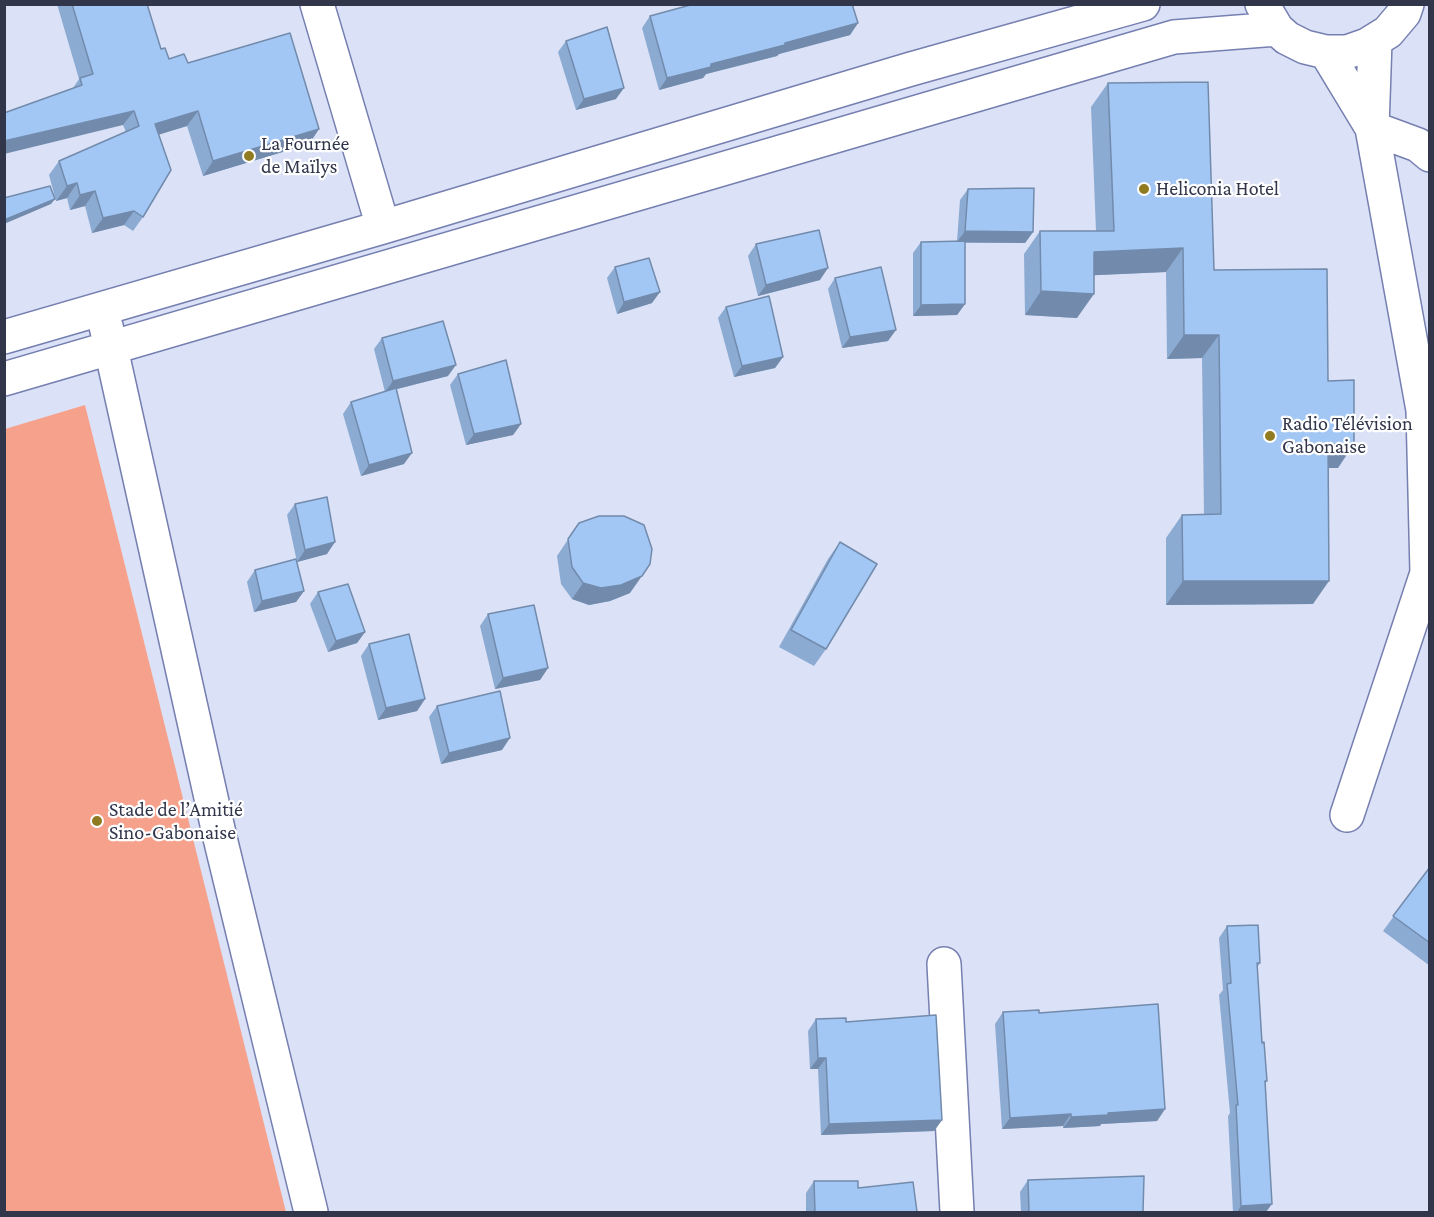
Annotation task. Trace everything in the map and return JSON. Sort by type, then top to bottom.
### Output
[{"type":"street","points":[[317,4],[383,227]]},
{"type":"street","points":[[4,337],[383,227],[910,69],[1143,4]]},
{"type":"street","points":[[4,379],[1174,37],[1269,17],[1287,38],[1305,47],[1326,52],[1347,52],[1388,32],[1404,13],[1407,4]]},
{"type":"street","points":[[1347,815],[1427,573],[1423,410],[1372,128],[1375,40]]},
{"type":"street","points":[[1326,52],[1372,128],[1418,145],[1430,155]]},
{"type":"street","points":[[103,308],[220,838],[310,1212]]},
{"type":"street","points":[[944,964],[957,1212]]},
{"type":"shaded area","name":"Stade de l’Amitié Sino-Gabonaise","points":[[85,405],[286,1212],[5,1212],[5,429]]},
{"type":"building","points":[[72,4],[147,4],[161,49],[165,48],[169,59],[184,54],[188,63],[290,33],[319,129],[213,161],[198,111],[155,124],[171,170],[143,217],[134,211],[103,218],[95,191],[80,195],[77,183],[67,186],[59,161],[139,126],[134,111],[4,141],[4,113],[82,85],[80,78],[93,74]]},
{"type":"building","points":[[694,4],[852,4],[858,23],[667,78],[650,16]]},
{"type":"building","points":[[607,27],[624,88],[584,99],[566,41]]},
{"type":"building","points":[[1208,82],[1214,270],[1327,269],[1328,381],[1354,380],[1354,444],[1328,444],[1329,581],[1183,581],[1182,515],[1221,514],[1219,335],[1184,335],[1183,248],[1094,252],[1094,294],[1041,291],[1040,231],[1114,231],[1108,83]]},
{"type":"building","points":[[50,186],[55,199],[4,220],[4,198]]},
{"type":"building","points":[[1034,188],[1033,232],[965,231],[968,189]]},
{"type":"building","points":[[819,230],[828,268],[766,285],[756,244]]},
{"type":"building","points":[[965,241],[965,304],[921,305],[921,242]]},
{"type":"building","points":[[649,258],[660,292],[624,302],[615,267]]},
{"type":"building","points":[[881,267],[896,330],[850,337],[835,278]]},
{"type":"building","points":[[769,296],[783,357],[742,366],[726,307]]},
{"type":"building","points":[[443,321],[456,365],[393,381],[382,338]]},
{"type":"building","points":[[506,360],[521,424],[474,434],[458,374]]},
{"type":"building","points":[[396,388],[412,453],[369,465],[351,402]]},
{"type":"building","points":[[327,497],[335,542],[305,550],[295,504]]},
{"type":"building","points":[[599,516],[624,516],[644,525],[652,549],[650,564],[642,576],[621,585],[601,588],[583,583],[572,567],[568,539],[579,523]]},
{"type":"building","points":[[840,542],[877,564],[826,649],[791,630]]},
{"type":"building","points":[[296,559],[304,591],[262,601],[255,570]]},
{"type":"building","points":[[348,584],[365,632],[336,641],[318,592]]},
{"type":"building","points":[[534,605],[548,668],[503,678],[488,614]]},
{"type":"building","points":[[409,634],[425,699],[386,708],[369,644]]},
{"type":"building","points":[[500,691],[510,738],[449,753],[437,706]]},
{"type":"building","points":[[1430,867],[1430,943],[1393,916]]},
{"type":"building","points":[[1258,925],[1260,963],[1257,963],[1267,1081],[1265,1081],[1272,1204],[1241,1206],[1236,1105],[1238,1105],[1227,984],[1231,983],[1227,926]]},
{"type":"building","points":[[1158,1004],[1165,1109],[1108,1113],[1108,1115],[1071,1117],[1071,1114],[1010,1118],[1003,1012],[1039,1010],[1039,1013]]},
{"type":"building","points":[[936,1015],[942,1120],[829,1124],[826,1058],[818,1058],[816,1019],[846,1018],[846,1022]]},
{"type":"building","points":[[1144,1176],[1143,1212],[1029,1212],[1028,1180]]},
{"type":"building","points":[[814,1181],[858,1181],[858,1188],[913,1182],[917,1212],[815,1212]]},
{"type":"place","name":"La Fournée de Maïlys","points":[[249,156]]},
{"type":"place","name":"Heliconia Hotel","points":[[1144,189]]},
{"type":"place","name":"Radio Télévision Gabonaise","points":[[1270,436]]},
{"type":"place","name":"Stade de l’Amitié Sino-Gabonaise","points":[[97,821]]}]
